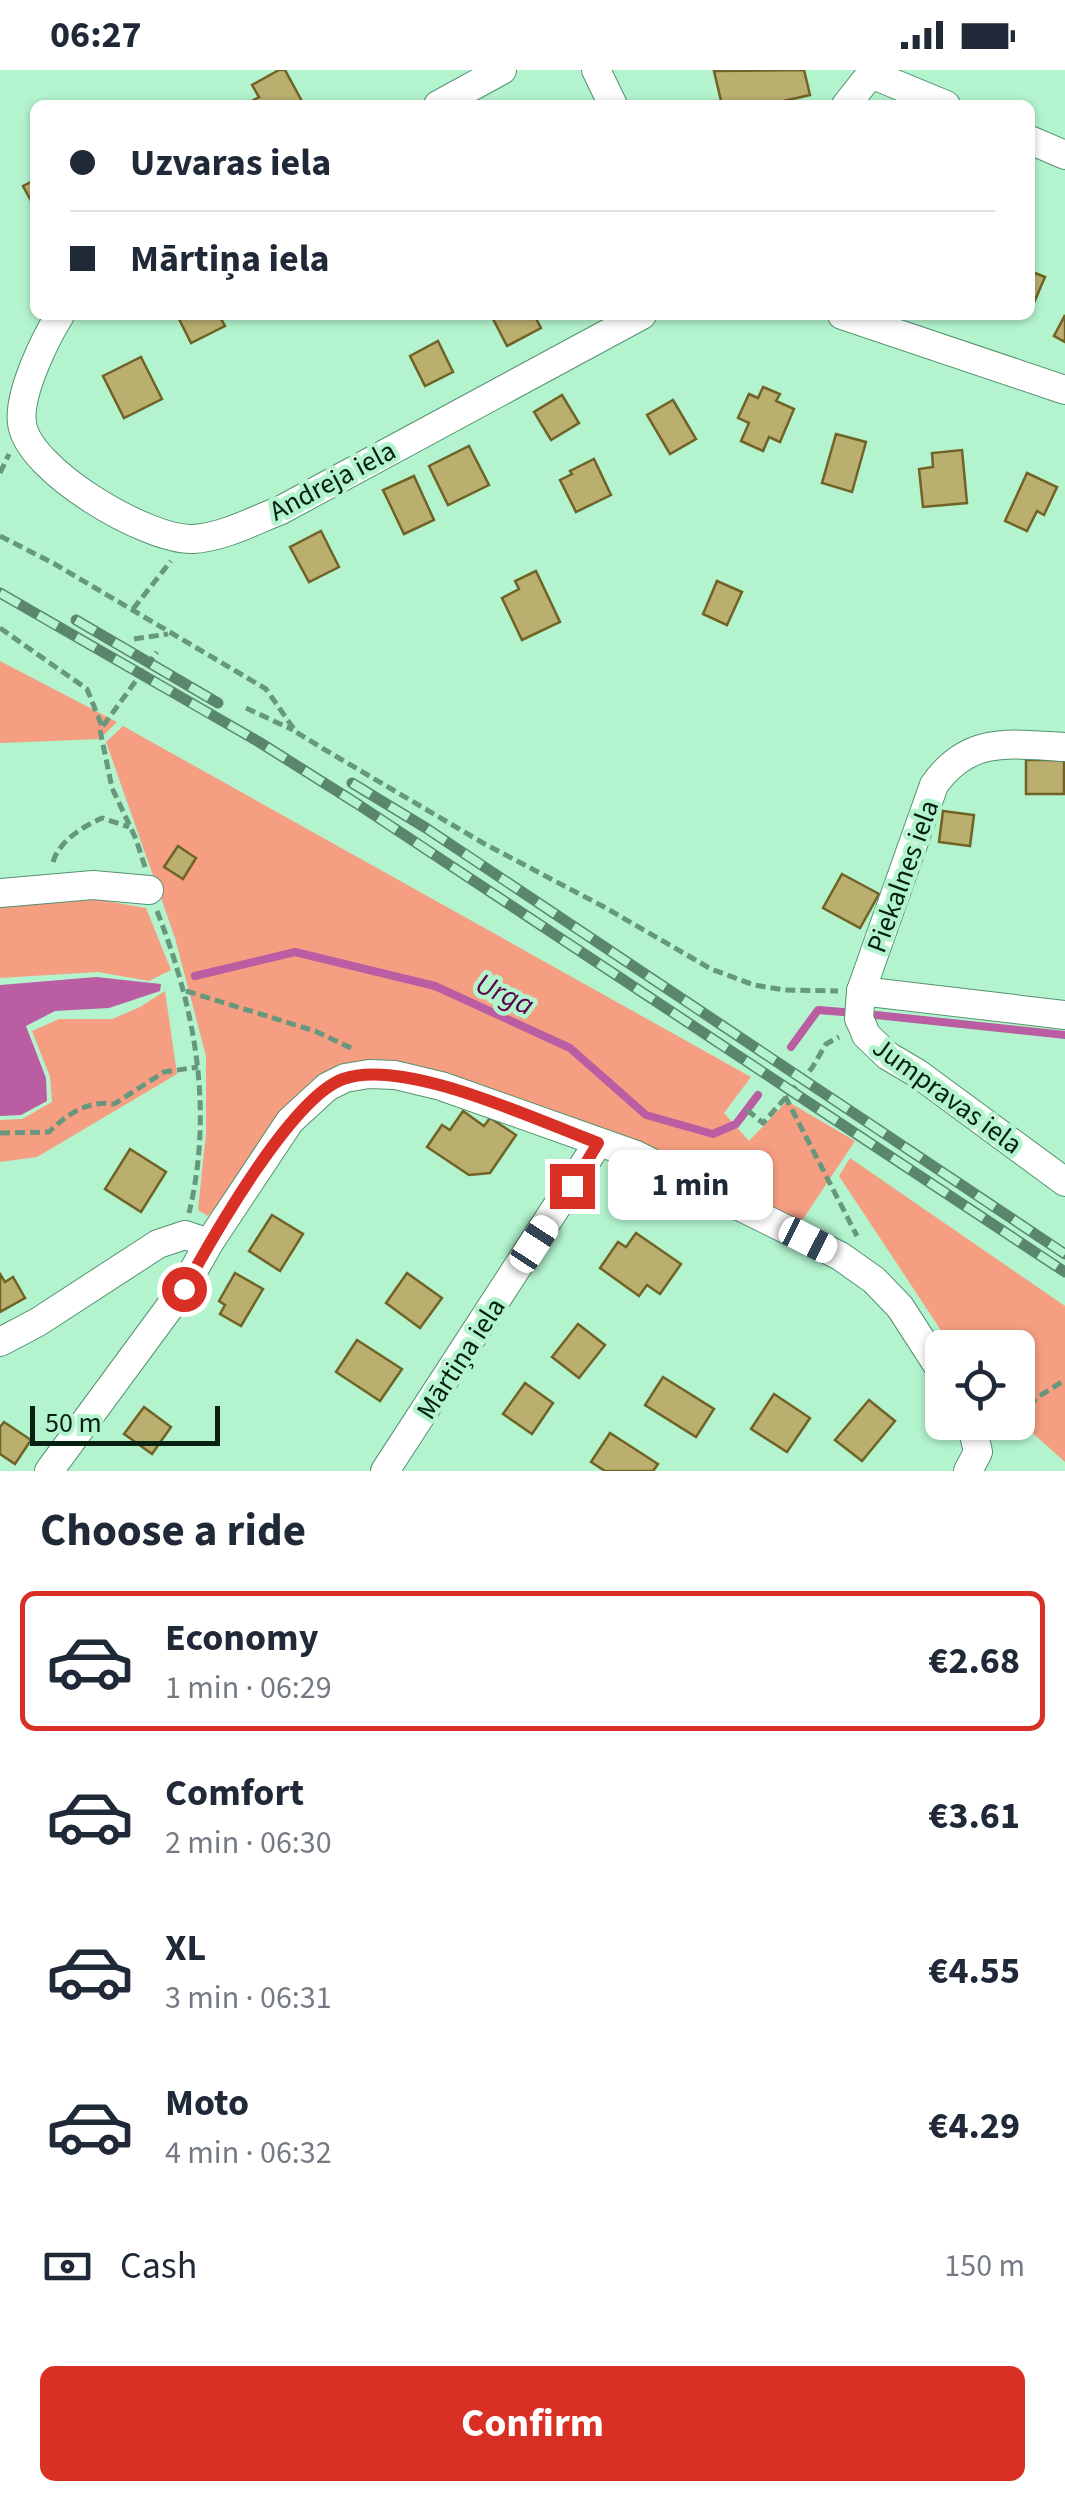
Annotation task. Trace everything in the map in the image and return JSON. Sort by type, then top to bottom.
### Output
[{"type":"street","points":[[447,100],[502,70]]},
{"type":"street","points":[[596,70],[611,100]]},
{"type":"street","points":[[850,100],[873,72],[935,100]]},
{"type":"street","points":[[1035,142],[1065,155]]},
{"type":"street","points":[[57,320],[24,398],[21,420],[26,439],[53,469],[81,491],[129,519],[192,539]]},
{"type":"street","name":"Andreja iela","points":[[192,539],[223,534],[281,510],[633,320]]},
{"type":"street","points":[[857,320],[1065,390]]},
{"type":"street","name":"Piekalnes iela","points":[[861,991],[934,785],[946,768],[963,754],[1001,743],[1065,747]]},
{"type":"street","points":[[0,893],[93,885],[149,890]]},
{"type":"street","points":[[861,991],[1065,1015]]},
{"type":"street","name":"Jumpravas iela","points":[[861,991],[859,1019],[866,1035],[888,1056],[918,1072],[1065,1182]]},
{"type":"street","points":[[49,1471],[184,1289],[197,1239],[290,1122],[312,1099],[345,1078],[395,1075],[441,1086],[636,1154],[840,1256],[874,1280],[900,1307],[925,1346]]},
{"type":"street","name":"Mārtiņa iela","points":[[385,1471],[598,1143]]},
{"type":"street","points":[[0,1342],[38,1322],[158,1244],[197,1239]]},
{"type":"path","points":[[0,536],[266,689],[296,732]]},
{"type":"path","points":[[133,610],[153,580],[192,539]]},
{"type":"path","points":[[0,628],[87,690],[102,730],[112,788],[129,827],[102,818],[83,827],[55,854],[46,887]]},
{"type":"path","points":[[134,639],[171,634]]},
{"type":"path","points":[[102,730],[157,652]]},
{"type":"path","points":[[246,708],[296,732],[484,844],[711,969],[754,986],[861,991]]},
{"type":"path","points":[[176,962],[186,992],[199,1066],[197,1239]]},
{"type":"path","points":[[186,992],[314,1031],[358,1051]]},
{"type":"path","points":[[747,1110],[763,1123],[812,1068],[826,1044]]},
{"type":"path","points":[[0,1132],[48,1132],[67,1115],[99,1102],[114,1104],[164,1072],[199,1066]]},
{"type":"path","points":[[785,1096],[872,1264],[874,1280]]},
{"type":"path","points":[[1035,1400],[1065,1380]]},
{"type":"shaded area","points":[[0,661],[117,722],[100,739],[0,743]]},
{"type":"shaded area","points":[[123,726],[751,1077],[724,1113],[749,1141],[787,1101],[855,1141],[799,1225],[397,1063],[327,1076],[208,1216],[198,1210],[206,1133],[206,1056],[175,938],[106,742]]},
{"type":"shaded area","points":[[66,894],[146,908],[171,970],[149,981],[98,972],[0,978],[0,903]]},
{"type":"shaded area","points":[[96,977],[161,984],[160,991],[109,1008],[55,1011],[26,1026],[46,1078],[47,1101],[21,1115],[0,1116],[0,985]]},
{"type":"shaded area","points":[[165,991],[177,1074],[37,1157],[0,1162],[0,1120],[22,1119],[52,1102],[50,1077],[32,1031],[59,1019],[112,1019]]},
{"type":"shaded area","points":[[850,1158],[1065,1306],[1065,1462],[1035,1435],[1035,1330],[941,1330],[839,1176]]},
{"type":"building","points":[[285,70],[301,100],[254,100],[259,97],[252,85]]},
{"type":"building","points":[[804,70],[810,95],[788,100],[721,100],[714,71]]},
{"type":"building","points":[[1035,273],[1045,277],[1035,300]]},
{"type":"building","points":[[1065,315],[1065,342],[1054,336]]},
{"type":"building","points":[[180,320],[222,320],[225,326],[191,343]]},
{"type":"building","points":[[494,320],[537,320],[541,328],[507,346]]},
{"type":"building","points":[[438,341],[453,372],[425,386],[410,356]]},
{"type":"building","points":[[141,357],[162,399],[124,418],[103,376]]},
{"type":"building","points":[[763,387],[780,394],[776,401],[794,409],[780,442],[769,437],[763,451],[741,441],[749,423],[738,418],[749,394],[758,398]]},
{"type":"building","points":[[562,395],[579,423],[551,440],[534,412]]},
{"type":"building","points":[[673,400],[696,439],[670,454],[647,415]]},
{"type":"building","points":[[836,434],[866,442],[852,492],[822,483]]},
{"type":"building","points":[[469,446],[489,485],[448,505],[429,466]]},
{"type":"building","points":[[962,450],[967,503],[923,507],[919,469],[933,467],[932,453]]},
{"type":"building","points":[[594,459],[611,495],[576,512],[560,480]]},
{"type":"building","points":[[1027,473],[1057,487],[1044,515],[1037,511],[1027,531],[1005,521]]},
{"type":"building","points":[[414,476],[434,520],[404,534],[383,490]]},
{"type":"building","points":[[321,531],[339,567],[309,582],[290,547]]},
{"type":"building","points":[[536,571],[560,622],[522,640],[502,598],[519,589],[515,581]]},
{"type":"building","points":[[717,581],[742,592],[727,625],[703,614]]},
{"type":"building","points":[[1026,760],[1064,760],[1064,794],[1026,794]]},
{"type":"building","points":[[943,811],[974,815],[970,846],[939,842]]},
{"type":"building","points":[[178,846],[196,858],[183,879],[164,867]]},
{"type":"building","points":[[842,874],[879,894],[860,928],[823,908]]},
{"type":"building","points":[[463,1111],[484,1126],[490,1118],[516,1135],[490,1173],[469,1175],[427,1147],[442,1125],[450,1130]]},
{"type":"building","points":[[130,1149],[166,1172],[141,1212],[105,1189]]},
{"type":"building","points":[[272,1215],[303,1234],[280,1271],[249,1251]]},
{"type":"building","points":[[636,1233],[681,1264],[660,1294],[647,1285],[639,1296],[600,1268],[618,1242],[626,1247]]},
{"type":"building","points":[[235,1273],[263,1289],[241,1326],[220,1314],[225,1305],[219,1301]]},
{"type":"building","points":[[407,1273],[442,1298],[420,1328],[386,1303]]},
{"type":"building","points":[[0,1274],[5,1282],[13,1277],[25,1298],[0,1312]]},
{"type":"building","points":[[578,1324],[605,1345],[579,1378],[552,1357]]},
{"type":"building","points":[[357,1340],[402,1369],[380,1401],[336,1372]]},
{"type":"building","points":[[663,1377],[714,1409],[696,1437],[645,1405]]},
{"type":"building","points":[[525,1383],[553,1403],[532,1434],[503,1414]]},
{"type":"building","points":[[774,1394],[810,1418],[787,1452],[751,1429]]},
{"type":"building","points":[[869,1400],[895,1421],[862,1461],[835,1440]]},
{"type":"building","points":[[144,1407],[171,1427],[152,1454],[124,1434]]},
{"type":"building","points":[[4,1422],[31,1440],[15,1464],[0,1454],[0,1427]]},
{"type":"building","points":[[610,1433],[658,1464],[653,1471],[605,1471],[591,1462]]},
{"type":"waterway","name":"Urga","points":[[195,976],[295,952],[435,986],[570,1048],[646,1115],[713,1134],[736,1124],[758,1095]]},
{"type":"waterway","name":"Urga","points":[[791,1047],[818,1010],[843,1012]]},
{"type":"waterway","name":"Urga","points":[[876,1015],[1065,1035]]},
{"type":"railway","points":[[0,593],[259,742],[356,803],[1065,1272]]},
{"type":"railway","points":[[76,620],[218,703]]},
{"type":"railway","points":[[352,783],[426,828],[1065,1254]]},
{"type":"route","points":[[184,1289],[209,1244],[290,1122],[312,1099],[345,1078],[395,1075],[441,1086],[598,1143],[572,1186]]}]
